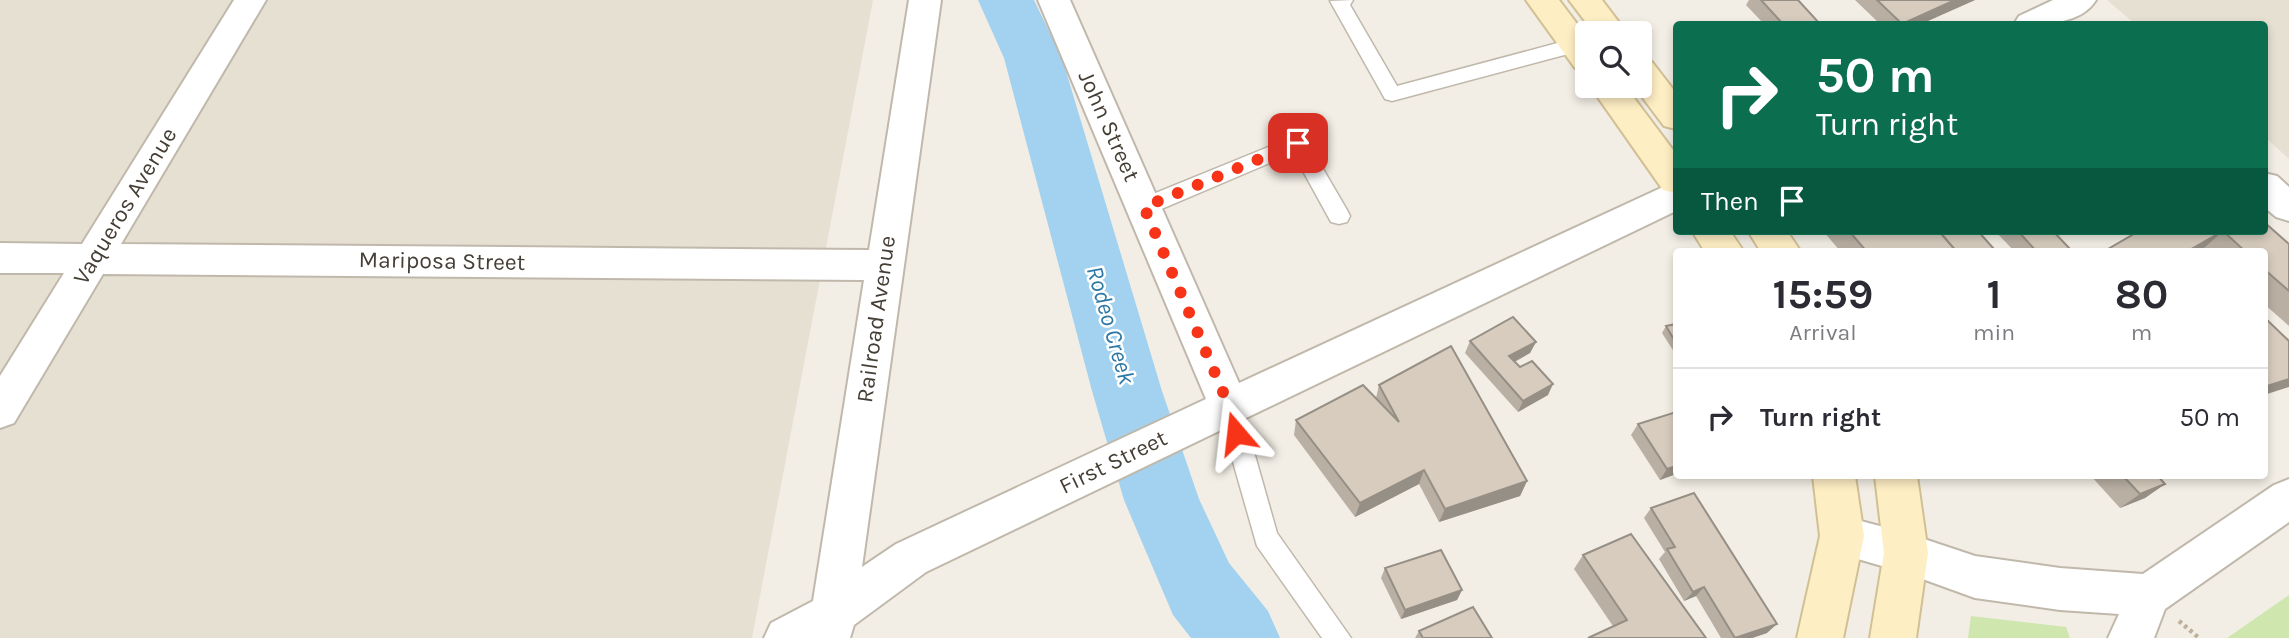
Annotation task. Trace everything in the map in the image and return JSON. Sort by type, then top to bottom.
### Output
[{"type":"main road","points":[[1542,0],[1575,44]]},
{"type":"main road","points":[[1585,0],[1602,21]]},
{"type":"main road","points":[[1652,86],[1673,113]]},
{"type":"main road","points":[[1616,98],[1673,176]]},
{"type":"main road","points":[[1820,638],[1842,537],[1834,479]]},
{"type":"main road","points":[[1893,638],[1906,553],[1896,479]]},
{"type":"street","name":"Vaqueros Avenue","points":[[0,411],[250,0]]},
{"type":"street","name":"Railroad Avenue","points":[[831,626],[925,0]]},
{"type":"street","name":"John Street","points":[[1054,0],[1229,406]]},
{"type":"street","points":[[2038,21],[2071,8]]},
{"type":"street","points":[[2268,189],[2289,207]]},
{"type":"street","name":"First Street","points":[[787,638],[831,626],[911,558],[1673,196]]},
{"type":"street","name":"Mariposa Street","points":[[0,258],[884,265]]},
{"type":"street","points":[[2131,638],[2149,595],[2289,498]]},
{"type":"street","points":[[1842,537],[1906,553],[1975,577],[2060,589],[2149,595]]},
{"type":"lane","points":[[1344,0],[1339,1],[1392,94],[1575,55]]},
{"type":"lane","points":[[1144,207],[1298,143],[1339,216]]},
{"type":"lane","points":[[1229,406],[1266,538],[1338,638]]},
{"type":"shaded area","points":[[0,0],[873,0],[752,638],[0,638]]},
{"type":"shaded area","points":[[2107,0],[2289,0],[2289,159],[2268,140],[2268,21],[2132,21]]},
{"type":"green space","points":[[2289,595],[2289,638],[2227,638]]},
{"type":"green space","points":[[1971,616],[2066,627],[2070,638],[1968,638]]},
{"type":"building","points":[[1761,0],[1798,0],[1817,21],[1780,21]]},
{"type":"building","points":[[1877,0],[1955,0],[1909,21],[1899,21]]},
{"type":"building","points":[[2268,226],[2289,244],[2289,291],[2268,273],[2268,248],[2242,248],[2227,235],[2268,235]]},
{"type":"building","points":[[1852,235],[1942,235],[1954,248],[1864,248]]},
{"type":"building","points":[[1942,235],[1982,235],[1993,248],[1954,248]]},
{"type":"building","points":[[2022,235],[2057,235],[2069,248],[2033,248]]},
{"type":"building","points":[[2132,235],[2216,235],[2193,248],[2110,248]]},
{"type":"building","points":[[1513,317],[1536,342],[1509,356],[1520,367],[1532,361],[1553,384],[1523,401],[1470,341]]},
{"type":"building","points":[[2268,321],[2289,341],[2289,379],[2268,386]]},
{"type":"building","points":[[1673,325],[1673,338],[1666,326]]},
{"type":"building","points":[[1451,346],[1527,481],[1445,509],[1424,470],[1360,503],[1296,420],[1363,385],[1399,422],[1379,385]]},
{"type":"building","points":[[1673,413],[1673,467],[1667,469],[1638,424]]},
{"type":"building","points":[[2126,479],[2161,479],[2165,484],[2140,494]]},
{"type":"building","points":[[1694,493],[1777,624],[1735,638],[1704,587],[1693,592],[1667,549],[1675,547],[1651,508]]},
{"type":"building","points":[[1631,534],[1706,638],[1588,638],[1627,620],[1583,555]]},
{"type":"building","points":[[1441,550],[1462,590],[1405,610],[1385,568]]},
{"type":"building","points":[[1473,607],[1492,638],[1423,638],[1419,631]]},
{"type":"waterway","name":"Rodeo Creek","points":[[1006,0],[1033,58],[1127,391],[1162,500],[1201,589],[1240,638]]},
{"type":"route","points":[[1236,433],[1229,406],[1144,207],[1298,143]]}]
